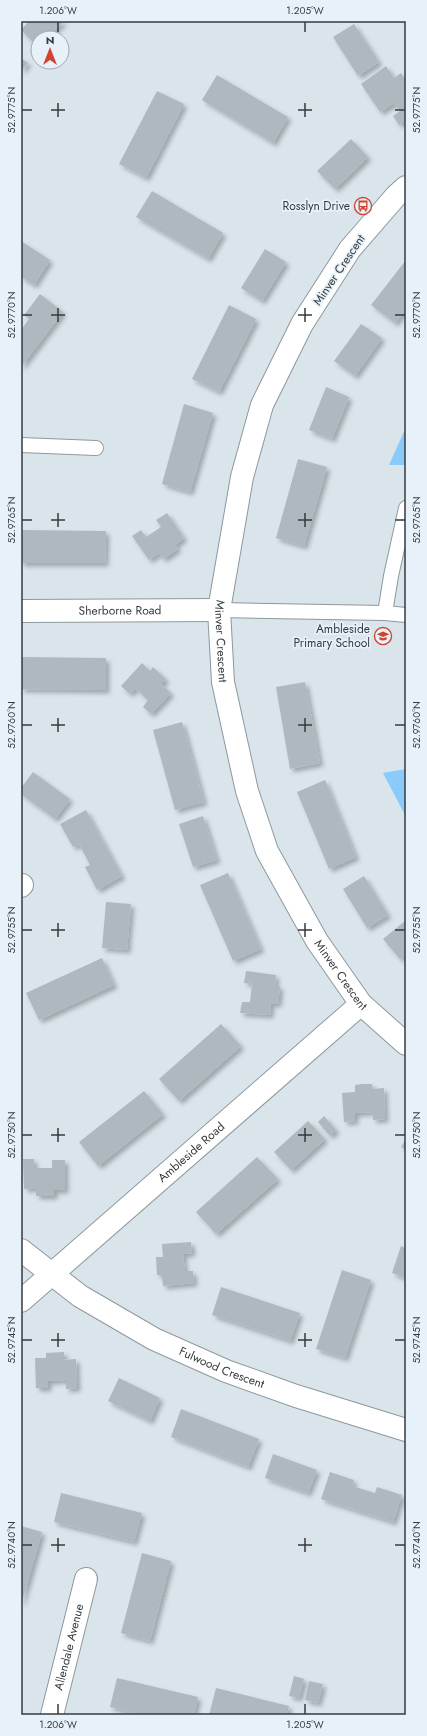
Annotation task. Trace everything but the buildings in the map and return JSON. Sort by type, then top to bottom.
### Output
[{"type":"street","name":"Minver Crescent","points":[[406,187],[396,196],[350,249],[302,324],[262,405],[242,477],[219,610],[224,689],[247,791],[267,851],[317,941],[362,1004],[406,1044]]},
{"type":"street","name":"Sherborne Road","points":[[21,611],[127,612],[219,610]]},
{"type":"street","name":"Ambleside Road","points":[[21,1301],[362,1004]]},
{"type":"street","name":"Fulwood Crescent","points":[[21,1250],[51,1275],[80,1296],[154,1339],[226,1371],[296,1396],[406,1430]]},
{"type":"street","name":"Allendale Avenue","points":[[52,1715],[86,1579]]},
{"type":"lane","points":[[21,444],[96,448]]},
{"type":"lane","points":[[386,613],[391,576],[406,508]]},
{"type":"lane","points":[[219,610],[386,613],[406,615]]},
{"type":"shaded area","points":[[406,427],[406,465],[389,465]]},
{"type":"shaded area","points":[[406,769],[406,817],[383,773]]},
{"type":"place","name":"Rosslyn Drive","points":[[363,206]]},
{"type":"place","name":"Ambleside Primary School","points":[[383,636]]}]
